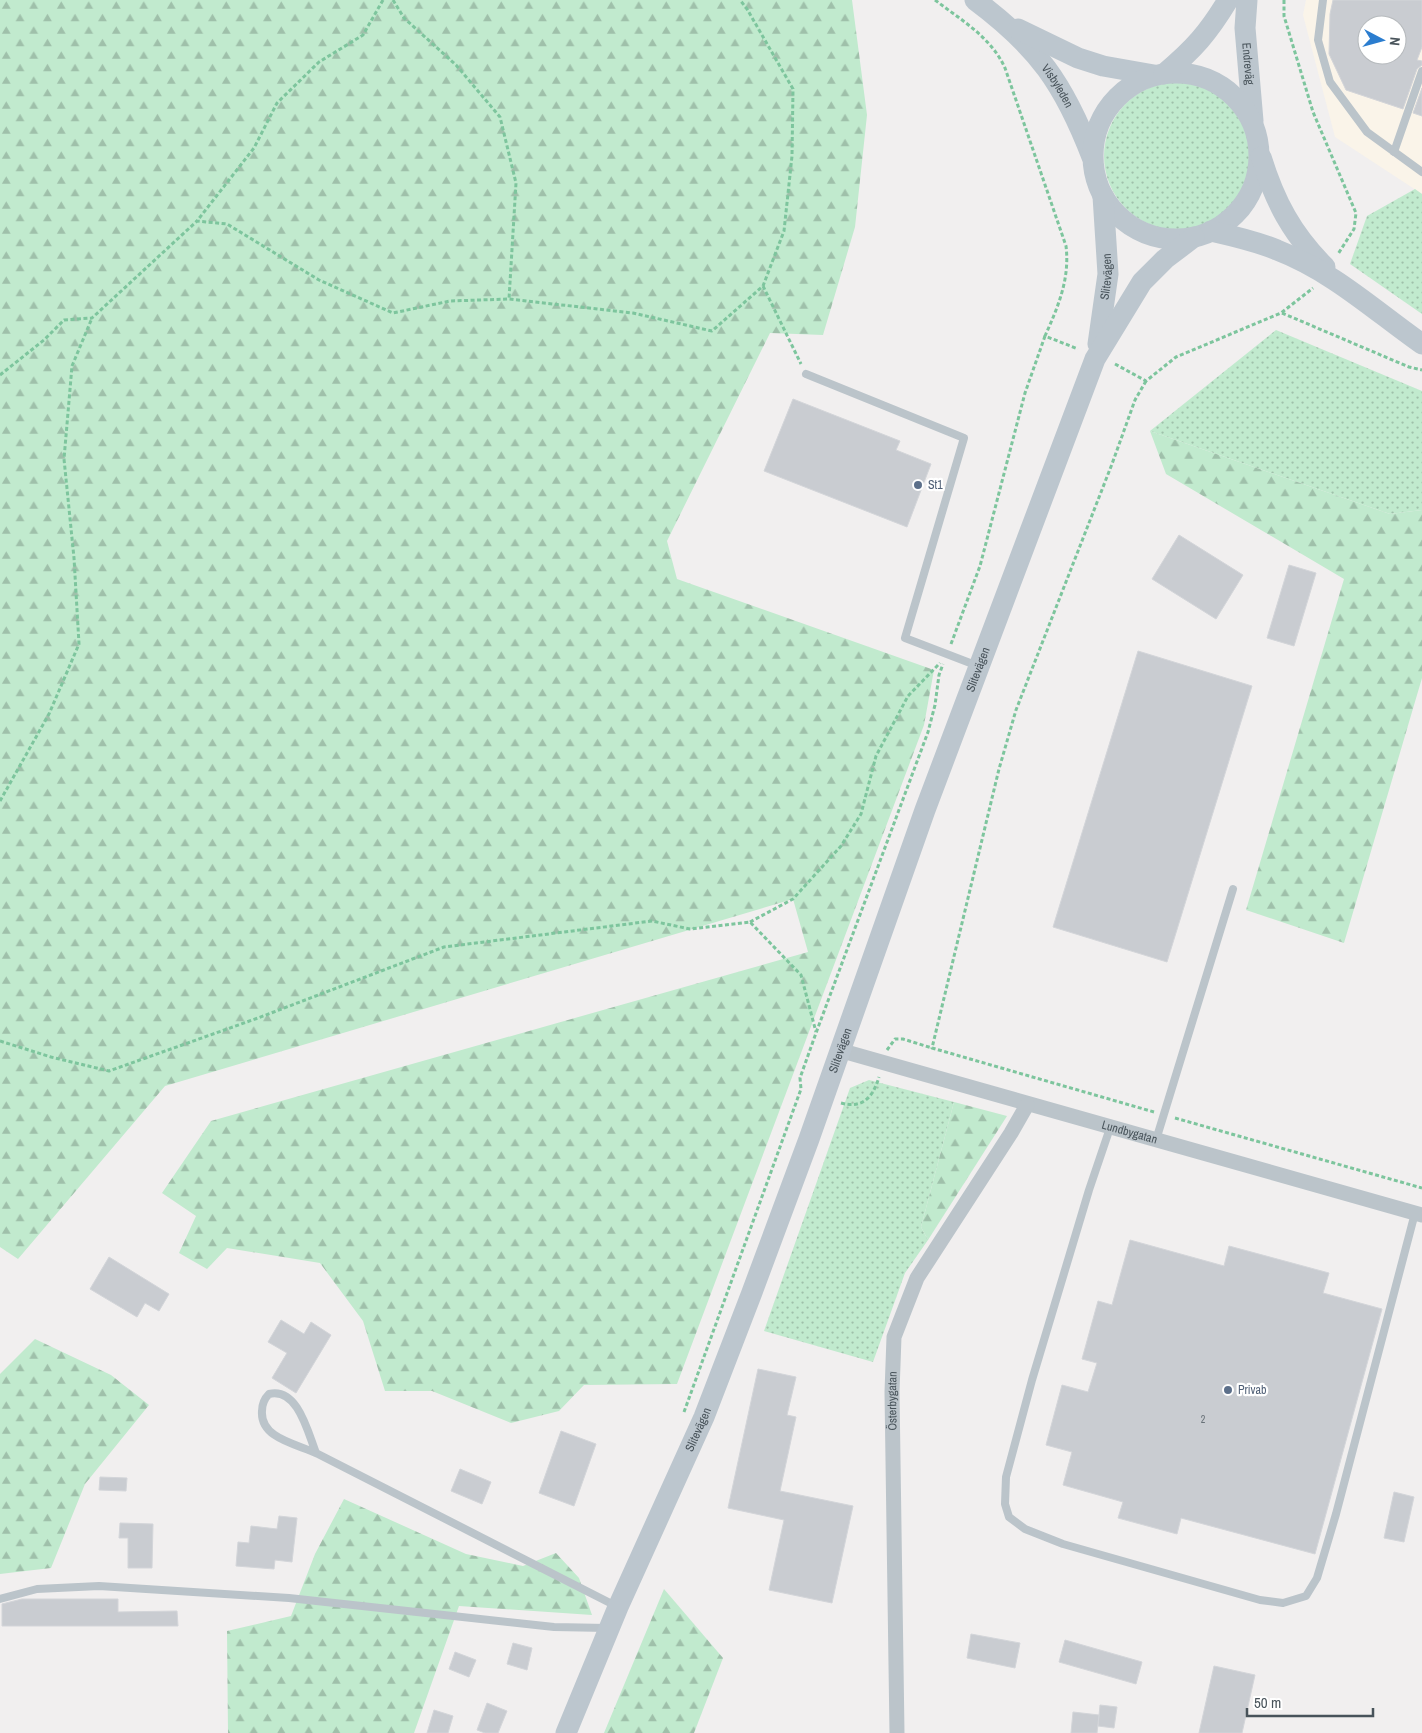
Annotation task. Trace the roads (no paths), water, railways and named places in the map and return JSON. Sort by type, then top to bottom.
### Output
[{"type":"main road","name":"Visbyleden","points":[[975,0],[1005,22],[1078,58],[1103,66],[1159,74]]},
{"type":"main road","points":[[1228,0],[1215,22],[1193,50],[1159,74],[1129,87],[1108,107],[1096,132],[1093,160],[1096,178],[1103,196],[1119,217],[1142,232],[1168,239],[1202,234],[1226,222],[1244,203],[1256,179],[1259,153]]},
{"type":"main road","name":"Endreväg","points":[[1247,0],[1245,28],[1254,126]]},
{"type":"main road","name":"Visbyleden","points":[[1005,22],[1038,57],[1058,83],[1073,111],[1093,160]]},
{"type":"main road","points":[[1159,74],[1192,74],[1218,84],[1239,102],[1254,126],[1259,153],[1276,199],[1290,226],[1310,253],[1343,285],[1422,344]]},
{"type":"main road","name":"Slitevägen","points":[[1096,357],[1108,274],[1103,196]]},
{"type":"main road","points":[[1202,234],[1278,250],[1343,285]]},
{"type":"main road","name":"Slitevägen","points":[[566,1733],[618,1607],[704,1417],[762,1268],[978,666],[1096,357],[1142,282],[1165,259],[1202,234]]},
{"type":"street","name":"Lundbygatan","points":[[839,1050],[1418,1214]]},
{"type":"street","name":"Österbygatan","points":[[897,1733],[892,1412],[894,1337],[916,1278],[1012,1133],[1027,1104]]},
{"type":"lane","points":[[1323,0],[1318,40],[1330,82],[1367,132],[1422,172]]},
{"type":"lane","points":[[1394,152],[1422,71]]},
{"type":"lane","points":[[806,374],[964,438],[905,638],[947,656],[978,666]]},
{"type":"lane","points":[[1156,1141],[1233,889]]},
{"type":"lane","points":[[1110,1128],[1089,1190],[1037,1361],[1006,1477],[1006,1504],[1009,1517],[1025,1529],[1063,1544],[1260,1600],[1283,1602],[1306,1596],[1317,1578],[1418,1214]]},
{"type":"lane","points":[[316,1453],[300,1413],[290,1398],[276,1392],[269,1394],[262,1405],[262,1417],[266,1429],[276,1436],[316,1453],[618,1607]]},
{"type":"lane","points":[[0,1599],[37,1589],[118,1587],[206,1591],[343,1603],[554,1627],[609,1628]]},
{"type":"place","name":"St1","points":[[918,485]]},
{"type":"place","name":"Privab","points":[[1228,1390]]}]
